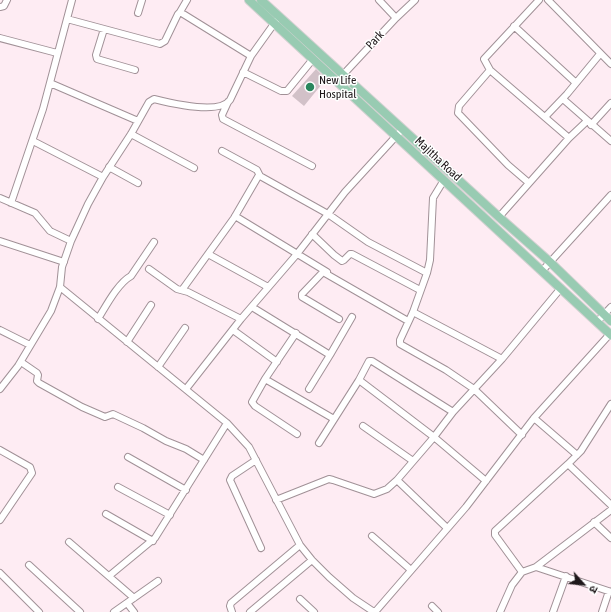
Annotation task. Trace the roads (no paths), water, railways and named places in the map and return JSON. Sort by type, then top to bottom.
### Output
[{"type":"main road","name":"Majitha Road","points":[[249,0],[276,19],[340,78],[403,130],[550,262],[611,321]]},
{"type":"main road","name":"Majitha Road","points":[[266,2],[276,19],[313,59],[340,78],[396,136],[611,334]]},
{"type":"street","points":[[0,7],[4,6],[7,0]]},
{"type":"street","points":[[11,202],[33,141],[72,0]]},
{"type":"street","points":[[138,13],[142,0]]},
{"type":"street","points":[[67,19],[160,44],[165,41],[178,14],[187,0]]},
{"type":"street","points":[[379,0],[396,18]]},
{"type":"street","name":"Park","points":[[340,78],[396,18],[415,0]]},
{"type":"street","points":[[539,0],[485,56],[484,59],[490,70],[569,138]]},
{"type":"street","points":[[548,0],[611,64]]},
{"type":"street","points":[[180,12],[251,56]]},
{"type":"street","points":[[276,19],[251,56],[222,115],[222,119],[312,166]]},
{"type":"street","points":[[514,26],[576,83]]},
{"type":"street","points":[[104,29],[96,55],[97,59],[135,70]]},
{"type":"street","points":[[0,38],[57,53]]},
{"type":"street","points":[[545,118],[563,99],[600,54]]},
{"type":"street","points":[[243,72],[281,91],[287,91],[313,59]]},
{"type":"street","points":[[490,70],[459,106],[458,113],[508,165],[530,183]]},
{"type":"street","points":[[50,83],[138,121]]},
{"type":"street","points":[[0,389],[21,362],[51,310],[60,287],[60,274],[71,241],[93,194],[131,134],[149,102],[154,99],[192,106],[219,106],[228,102]]},
{"type":"street","points":[[563,99],[611,141]]},
{"type":"street","points":[[499,217],[569,138],[589,123],[611,103]]},
{"type":"street","points":[[186,389],[232,330],[297,254],[354,182],[403,130]]},
{"type":"street","points":[[131,134],[194,168]]},
{"type":"street","points":[[33,141],[103,177]]},
{"type":"street","points":[[222,151],[257,170],[259,175],[328,214],[368,242],[427,273]]},
{"type":"street","points":[[109,167],[138,183]]},
{"type":"street","points":[[182,290],[235,216],[259,175]]},
{"type":"street","points":[[444,180],[433,198],[430,260],[427,273],[413,312],[400,340],[400,344],[446,370],[474,389],[522,435]]},
{"type":"street","points":[[542,271],[611,195]]},
{"type":"street","points":[[0,198],[35,213],[50,231],[71,241]]},
{"type":"street","points":[[235,216],[408,321]]},
{"type":"street","points":[[312,234],[342,261],[352,254],[420,290]]},
{"type":"street","points":[[0,241],[64,262]]},
{"type":"street","points":[[98,319],[110,300],[126,279],[131,276],[154,242]]},
{"type":"street","points":[[208,254],[268,287]]},
{"type":"street","points":[[149,270],[175,288],[182,290],[241,320]]},
{"type":"street","points":[[339,320],[302,297],[302,294],[323,272],[383,306]]},
{"type":"street","points":[[60,287],[227,422],[246,442],[300,545],[312,560],[353,598],[375,612],[486,481],[534,418],[611,334]]},
{"type":"street","points":[[276,500],[329,480],[334,480],[374,494],[378,494],[397,480],[434,437],[453,412],[502,359],[561,288]]},
{"type":"street","points":[[127,342],[151,305]]},
{"type":"street","points":[[252,306],[330,355]]},
{"type":"street","points":[[597,322],[611,307]]},
{"type":"street","points":[[413,312],[502,359]]},
{"type":"street","points":[[309,389],[352,317]]},
{"type":"street","points":[[158,367],[185,328]]},
{"type":"street","points":[[0,330],[30,345]]},
{"type":"street","points":[[232,330],[277,362]]},
{"type":"street","points":[[296,333],[265,379],[253,399],[253,404],[297,434]]},
{"type":"street","points":[[319,442],[369,361],[372,361],[453,412]]},
{"type":"street","points":[[21,362],[37,373],[37,382],[82,407],[105,417],[112,414],[119,417],[204,460]]},
{"type":"street","points":[[265,379],[334,419]]},
{"type":"street","points":[[358,380],[434,437],[486,481]]},
{"type":"street","points":[[522,572],[495,535],[495,531],[581,451],[611,404]]},
{"type":"street","points":[[534,418],[577,455]]},
{"type":"street","points":[[109,576],[153,541],[227,422]]},
{"type":"street","points":[[363,426],[413,461]]},
{"type":"street","points":[[0,450],[30,467],[32,473],[0,520]]},
{"type":"street","points":[[128,457],[186,490]]},
{"type":"street","points":[[256,460],[232,476],[230,480],[261,548]]},
{"type":"street","points":[[568,464],[611,505]]},
{"type":"street","points":[[397,480],[447,528]]},
{"type":"street","points":[[118,487],[170,515]]},
{"type":"street","points":[[500,612],[512,585],[522,572],[536,567],[611,510]]},
{"type":"street","points":[[106,514],[153,541]]},
{"type":"street","points":[[594,522],[611,538]]},
{"type":"street","points":[[372,536],[411,570]]},
{"type":"street","points":[[69,542],[134,598]]},
{"type":"street","points":[[232,612],[230,606],[231,604],[300,545]]},
{"type":"street","points":[[250,612],[312,560]]},
{"type":"street","points":[[30,565],[80,612]]},
{"type":"street","points":[[536,567],[610,591],[602,612]]},
{"type":"street","points":[[0,573],[39,612]]},
{"type":"street","points":[[553,612],[566,576]]},
{"type":"street","points":[[114,612],[158,581]]},
{"type":"street","points":[[300,599],[314,612]]},
{"type":"street","points":[[127,603],[134,612]]},
{"type":"street","points":[[432,606],[438,612]]},
{"type":"place","name":"New Life Hospital","points":[[310,87]]}]
